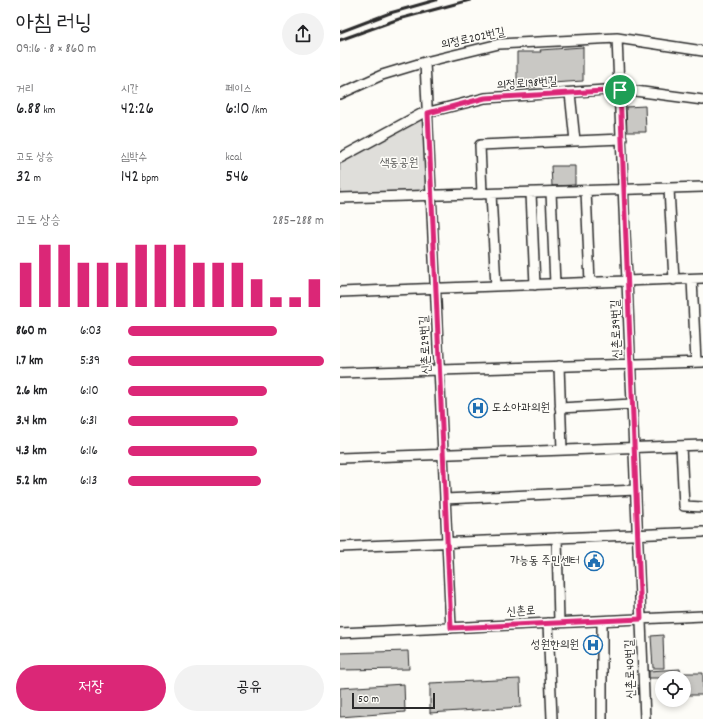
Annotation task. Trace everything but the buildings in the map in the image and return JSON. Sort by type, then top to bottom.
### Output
[{"type":"street","name":"의정로202번길","points":[[340,94],[382,75],[425,62],[499,44],[618,38],[703,51]]},
{"type":"street","name":"신촌로39번길","points":[[618,38],[641,619]]},
{"type":"street","name":"신촌로29번길","points":[[425,62],[451,628]]},
{"type":"street","name":"의정로198번길","points":[[340,158],[406,122],[428,113],[485,98],[620,90],[703,100]]},
{"type":"street","points":[[570,93],[575,141]]},
{"type":"street","points":[[496,286],[487,194],[480,145],[622,139]]},
{"type":"street","points":[[340,198],[703,188]]},
{"type":"street","points":[[669,189],[674,280]]},
{"type":"street","points":[[586,191],[590,283]]},
{"type":"street","points":[[551,192],[555,284]]},
{"type":"street","points":[[531,193],[535,285]]},
{"type":"street","points":[[340,292],[703,278]]},
{"type":"street","points":[[340,373],[699,362],[692,279]]},
{"type":"street","points":[[558,366],[562,450]]},
{"type":"street","points":[[560,408],[632,404]]},
{"type":"street","points":[[340,458],[703,445]]},
{"type":"street","points":[[681,446],[684,506],[703,507]]},
{"type":"street","points":[[446,499],[636,490]]},
{"type":"street","points":[[340,547],[703,532]]},
{"type":"street","points":[[557,538],[559,623]]},
{"type":"street","name":"신촌로","points":[[340,633],[703,616]]},
{"type":"street","name":"신촌로40번길","points":[[641,619],[645,719]]},
{"type":"street","points":[[602,621],[602,719]]},
{"type":"street","points":[[548,623],[552,719]]},
{"type":"green space","name":"색동공원","points":[[427,118],[428,192],[340,195],[340,163],[421,119]]},
{"type":"railway","points":[[340,32],[390,13],[436,0]]},
{"type":"railway","points":[[340,40],[399,19],[470,0]]},
{"type":"place","name":"도소아과의원","points":[[478,408]]},
{"type":"place","name":"가능동 주민센터","points":[[594,561]]},
{"type":"place","name":"성원한의원","points":[[593,645]]},
{"type":"route","points":[[620,90],[641,619],[451,628],[428,113],[485,98],[620,90]]}]
